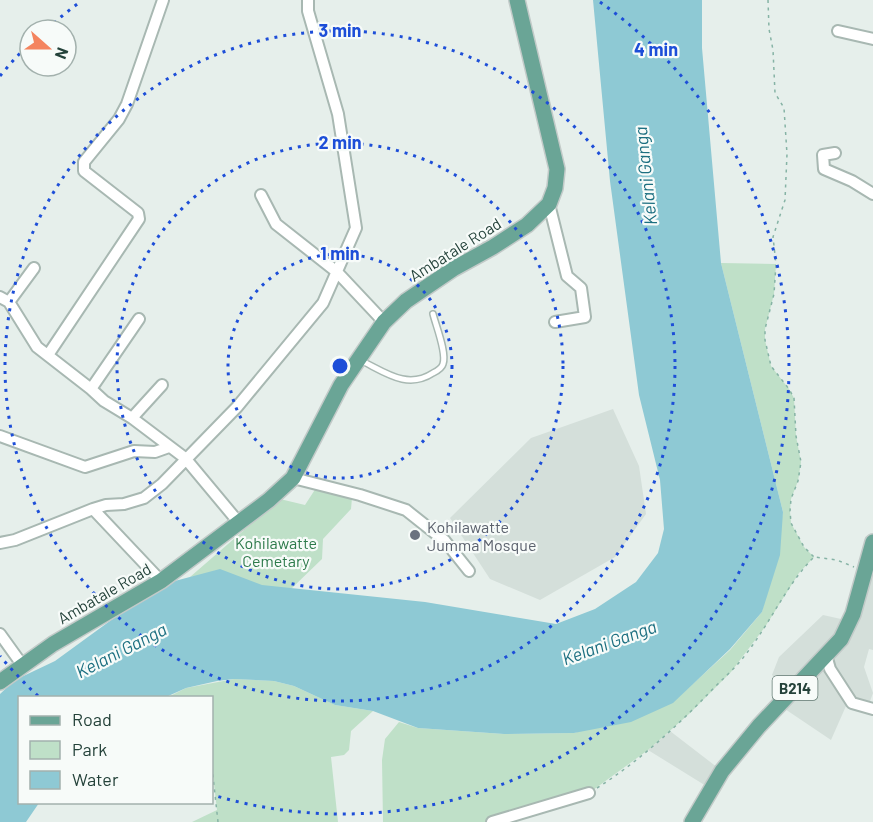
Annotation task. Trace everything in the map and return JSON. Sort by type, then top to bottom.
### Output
[{"type":"main road","points":[[517,0],[557,169],[555,188],[549,204]]},
{"type":"main road","name":"Ambatale Road","points":[[0,682],[52,644],[161,582],[240,524],[293,478],[341,385],[384,322],[406,301],[453,269],[527,225],[549,204]]},
{"type":"main road","name":"B214","points":[[692,822],[722,771],[759,726],[838,643],[853,614],[873,542]]},
{"type":"street","points":[[48,355],[138,219],[138,213],[84,171],[83,166],[119,119],[127,104],[164,0]]},
{"type":"street","points":[[0,543],[55,526],[93,509],[144,498],[162,484],[237,406],[323,303],[356,228],[338,114],[308,11],[308,0]]},
{"type":"street","points":[[838,31],[873,39]]},
{"type":"street","points":[[835,153],[823,155],[824,169],[852,181],[873,194]]},
{"type":"street","points":[[261,195],[276,224],[337,272],[384,322]]},
{"type":"street","points":[[549,204],[567,276],[581,288],[585,317],[555,322]]},
{"type":"street","points":[[34,268],[4,300],[38,347],[104,401],[132,418],[185,459],[240,524]]},
{"type":"street","points":[[91,389],[139,319]]},
{"type":"street","points":[[132,418],[162,385]]},
{"type":"street","points":[[0,436],[85,467],[134,451],[155,452],[169,447]]},
{"type":"street","points":[[293,478],[360,495],[405,510],[445,541],[469,571]]},
{"type":"street","points":[[93,509],[161,582]]},
{"type":"street","points":[[0,634],[23,666]]},
{"type":"street","points":[[826,655],[830,669],[852,703],[873,710]]},
{"type":"street","points":[[492,822],[589,793]]},
{"type":"lane","points":[[358,360],[405,381],[427,377],[443,364],[443,352],[433,314]]},
{"type":"path","points":[[768,0],[775,93],[784,108],[787,154],[785,200],[773,237],[776,264],[774,294],[765,329],[765,340],[771,366],[794,399],[796,436],[801,462],[790,511],[796,535],[814,557],[837,560],[855,567]]},
{"type":"path","points":[[589,793],[648,750],[689,714],[731,672],[765,627],[799,573],[814,557]]},
{"type":"path","points":[[213,776],[218,822]]},
{"type":"shaded area","points":[[613,409],[639,466],[646,514],[615,557],[540,600],[490,579],[450,518],[531,438]]},
{"type":"shaded area","points":[[873,542],[873,650],[869,649],[864,667],[873,693],[869,704],[852,703],[846,706],[831,740],[779,705],[791,692],[772,675],[779,657],[823,615],[850,621]]},
{"type":"shaded area","points":[[670,731],[722,771],[711,789],[648,750]]},
{"type":"green space","points":[[721,263],[776,264],[774,294],[765,329],[765,340],[771,366],[794,398],[796,436],[801,462],[798,481],[791,499],[791,523],[804,547],[814,557],[799,573],[765,627],[731,672],[689,714],[648,750],[589,793],[492,822],[383,822],[382,760],[385,739],[399,722],[418,728],[504,734],[574,733],[673,702],[730,650],[762,612],[783,512]]},
{"type":"green space","name":"Kohilawatte Cemetary","points":[[316,488],[352,498],[351,509],[323,539],[322,559],[292,588],[263,588],[221,573],[190,577],[280,499],[305,505]]},
{"type":"green space","points":[[234,679],[274,681],[294,686],[335,705],[373,711],[351,731],[349,750],[344,755],[331,757],[338,822],[192,822],[217,810],[213,776],[213,696],[170,696],[186,688]]},
{"type":"water","name":"Kelani Ganga","points":[[593,0],[702,0],[702,48],[721,263],[783,512],[780,555],[762,612],[730,649],[673,703],[631,722],[574,733],[504,734],[418,728],[373,711],[335,705],[294,686],[274,681],[234,679],[217,681],[186,688],[168,696],[18,696],[18,804],[38,804],[26,822],[0,822],[0,694],[15,680],[55,661],[136,602],[171,582],[220,569],[262,585],[425,602],[556,624],[595,609],[636,582],[658,553],[664,529],[660,480],[639,395],[610,181]]},
{"type":"place","name":"Kohilawatte Jumma Mosque","points":[[415,535]]}]
